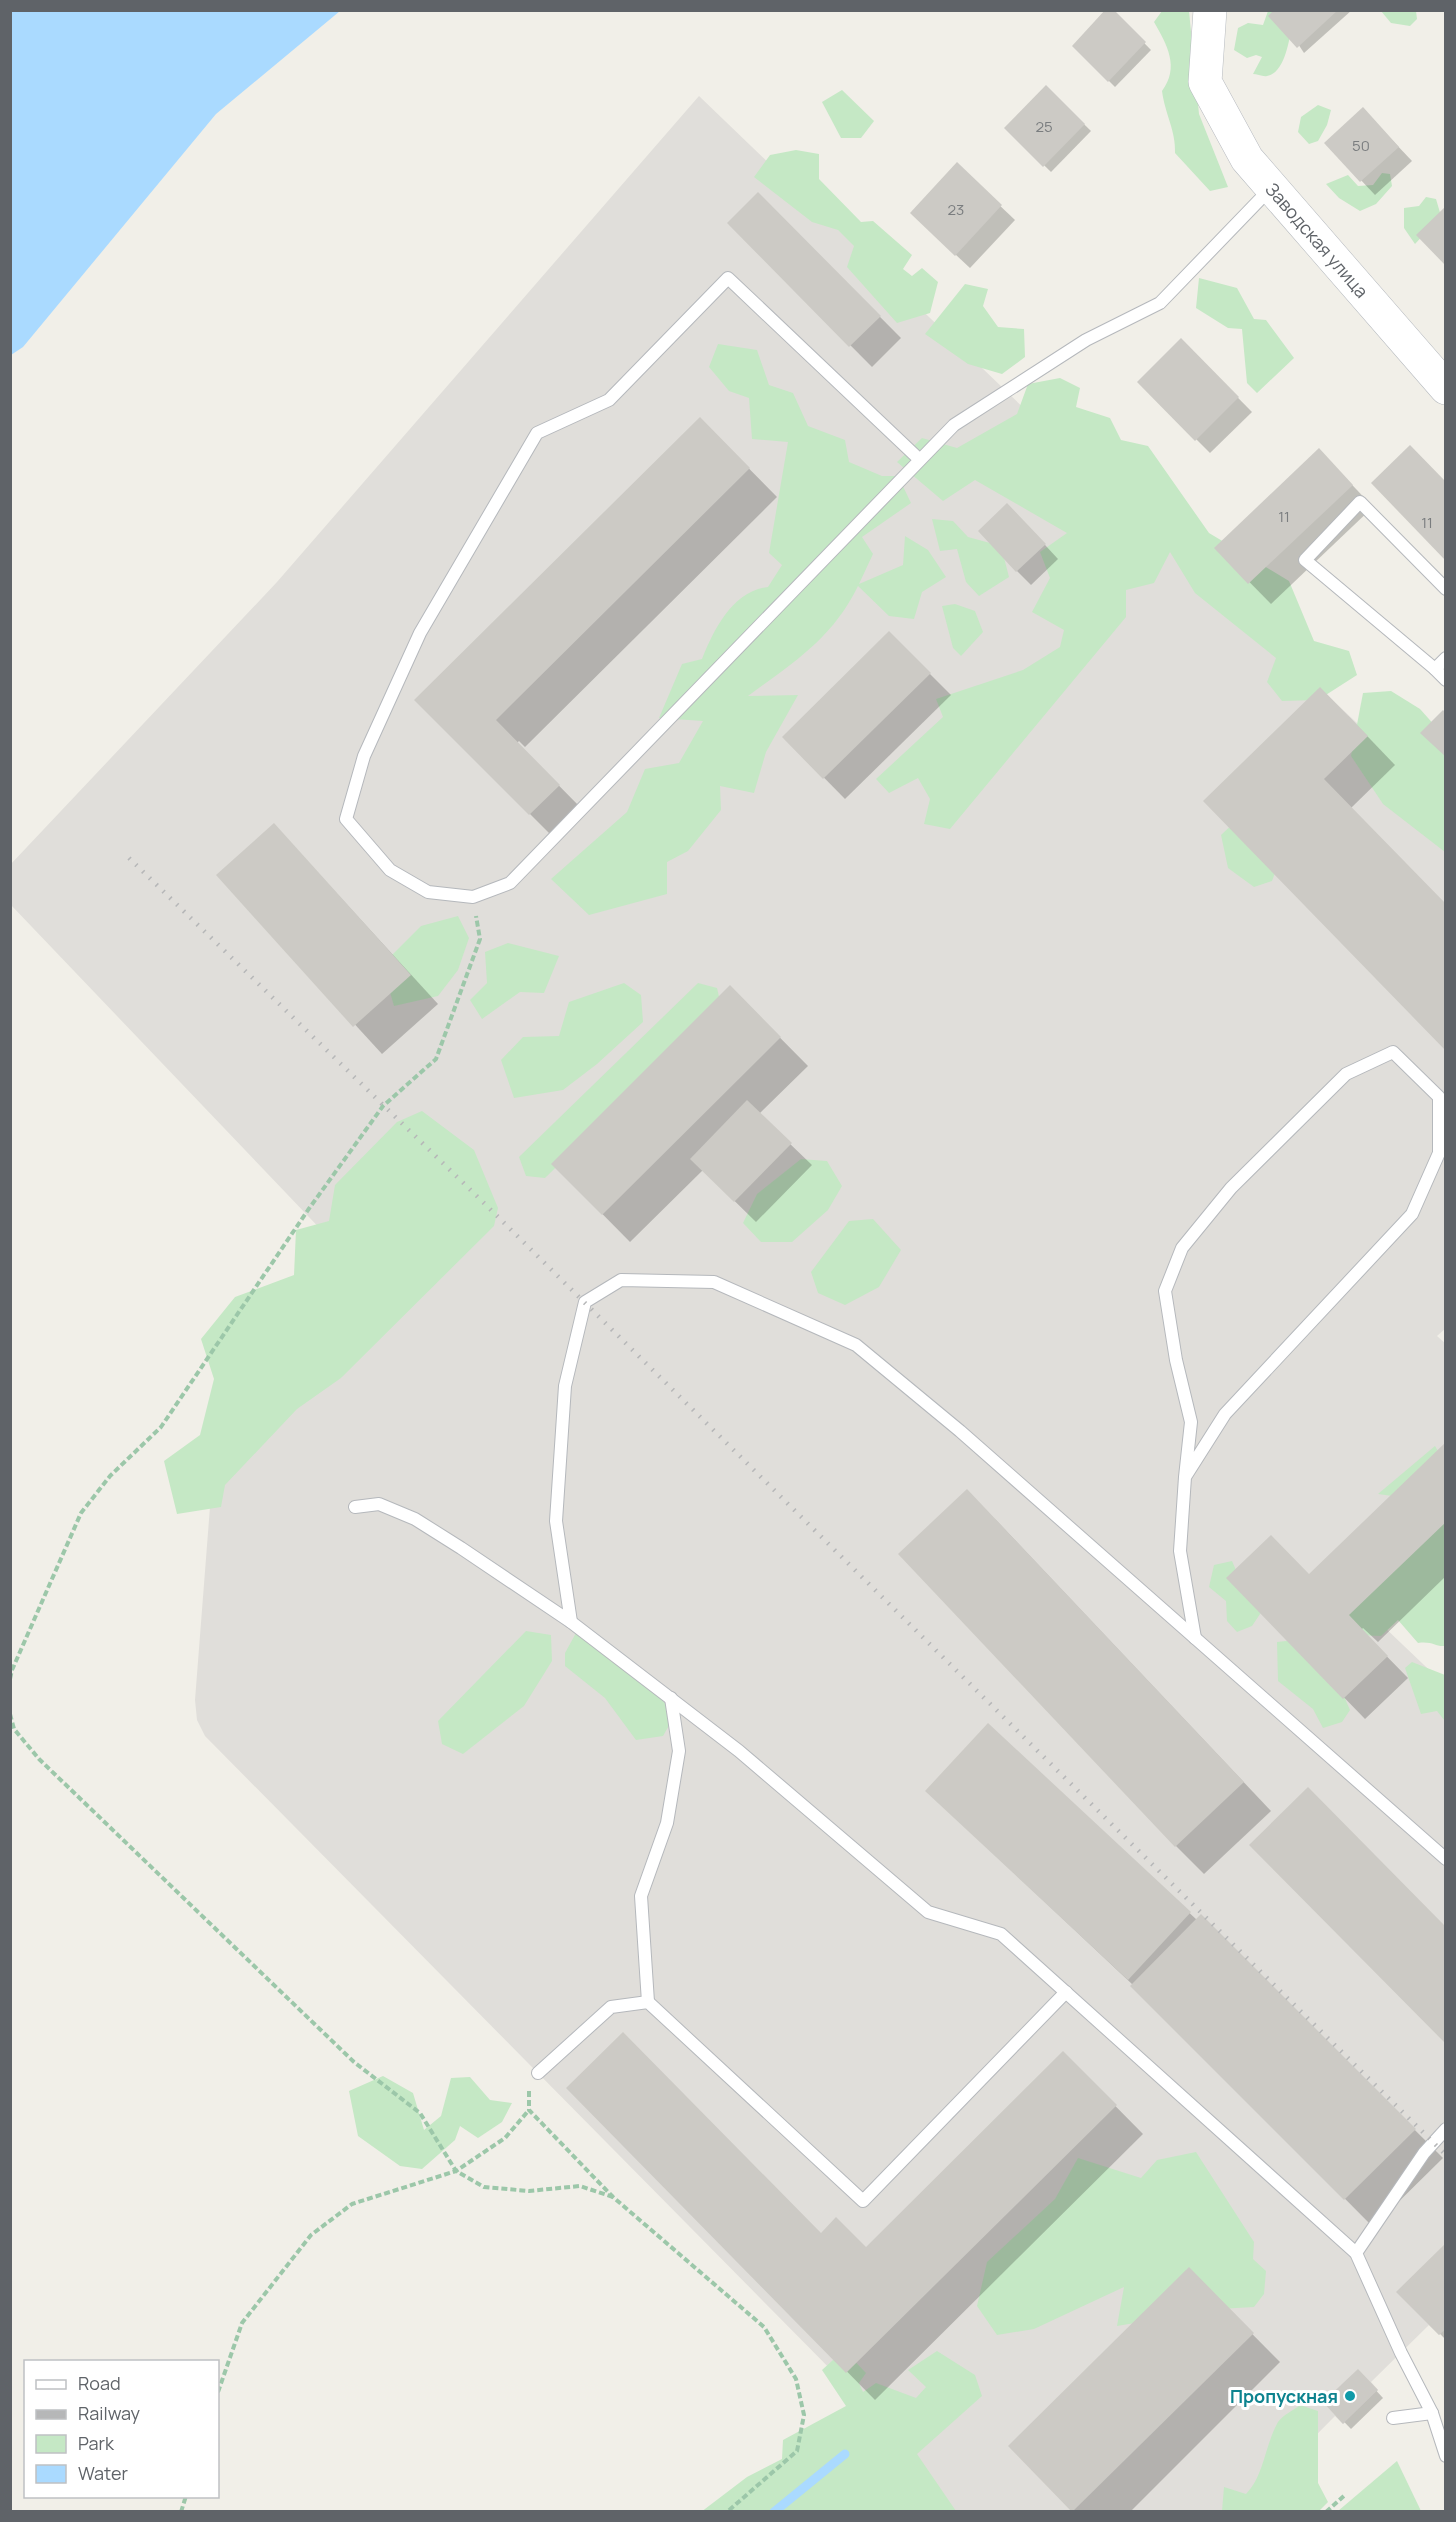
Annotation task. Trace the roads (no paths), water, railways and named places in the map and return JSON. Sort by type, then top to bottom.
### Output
[{"type":"street","name":"Заводская улица","points":[[1210,10],[1205,81],[1248,159],[1446,388]]},
{"type":"lane","points":[[920,460],[728,278],[609,400],[537,433],[420,633],[364,756],[346,819],[390,870],[428,892],[473,897],[510,883],[954,425],[1086,340],[1160,303],[1272,187]]},
{"type":"lane","points":[[1446,589],[1360,502],[1305,560],[1446,680]]},
{"type":"lane","points":[[1435,669],[1446,658]]},
{"type":"lane","points":[[1185,1477],[1225,1414],[1412,1214],[1439,1153],[1439,1097],[1393,1052],[1346,1074],[1231,1188],[1182,1248],[1165,1291],[1176,1360],[1191,1422],[1185,1477],[1180,1551],[1195,1638]]},
{"type":"lane","points":[[571,1622],[556,1521],[565,1386],[585,1302],[621,1280],[714,1282],[856,1345],[960,1431],[1446,1859]]},
{"type":"lane","points":[[355,1507],[379,1504],[414,1519],[571,1622],[739,1751],[928,1912],[1001,1934],[1356,2253],[1401,2353],[1432,2413],[1446,2456]]},
{"type":"lane","points":[[671,1698],[679,1751],[667,1823],[641,1896],[648,2002],[863,2201],[1066,1992]]},
{"type":"lane","points":[[538,2073],[611,2007],[648,2002]]},
{"type":"lane","points":[[1356,2253],[1424,2152],[1446,2129]]},
{"type":"lane","points":[[1393,2418],[1432,2413]]},
{"type":"water","points":[[11,10],[340,11],[216,114],[23,347],[11,355]]},
{"type":"waterway","points":[[774,2512],[845,2454]]},
{"type":"railway","points":[[129,858],[487,1206],[1446,2155]]},
{"type":"place","name":"Пропускная","points":[[1350,2396]]}]
